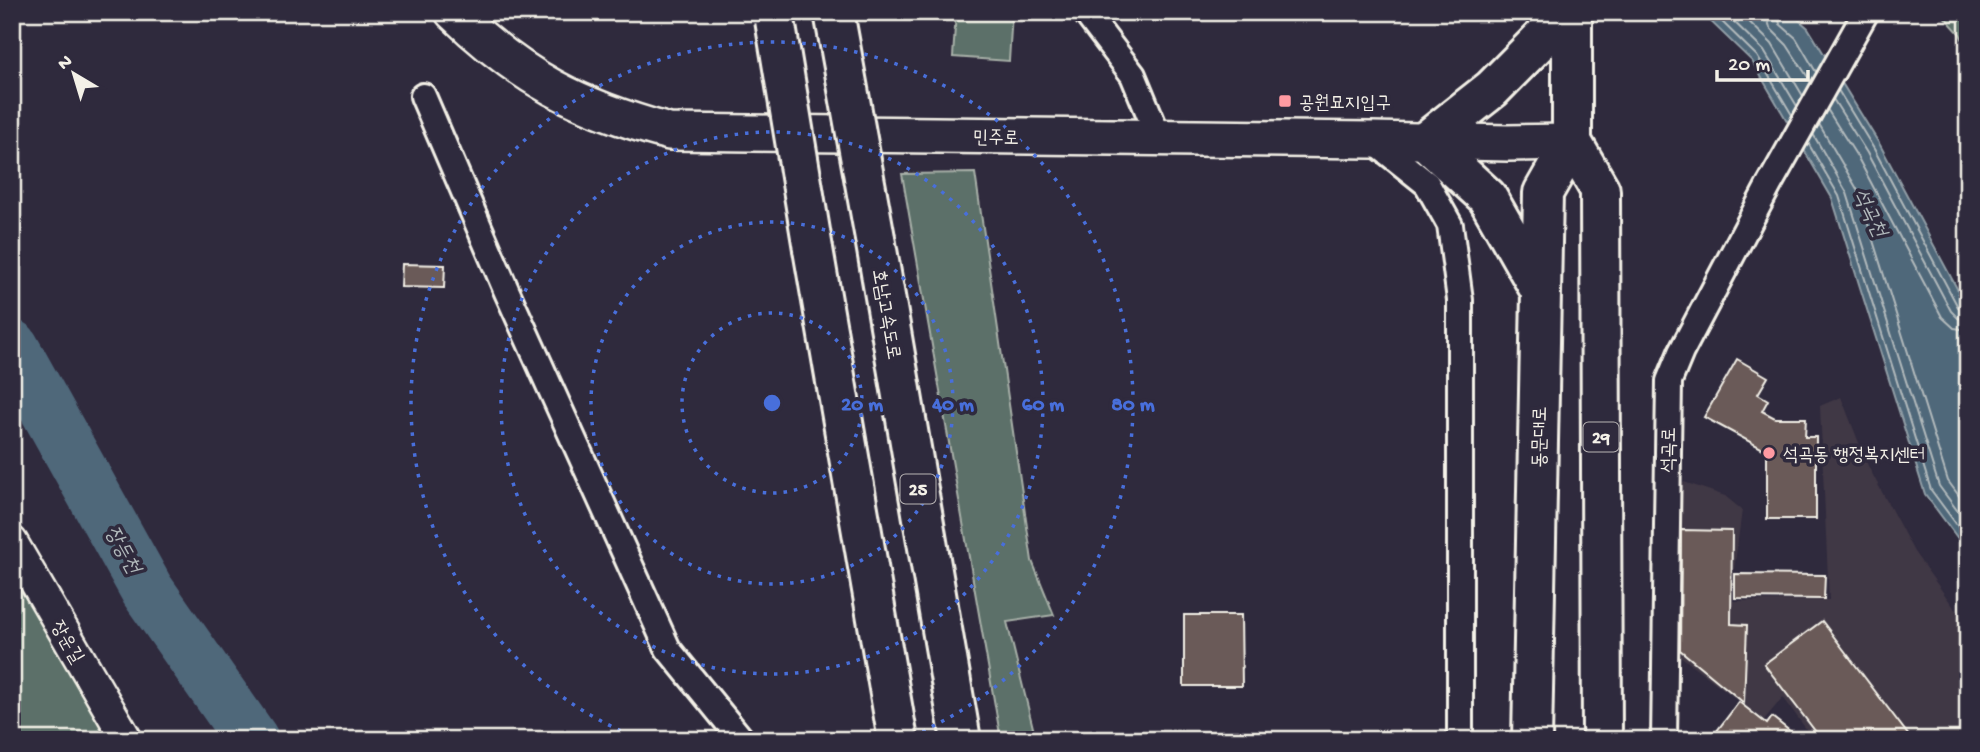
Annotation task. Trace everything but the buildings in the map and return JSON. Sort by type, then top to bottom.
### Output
[{"type":"main road","name":"민주로","points":[[453,12],[511,63],[549,86],[624,120],[669,132],[1573,142]]},
{"type":"main road","name":"호남고속도로","points":[[834,12],[961,740]]},
{"type":"main road","points":[[1541,292],[1487,197],[1426,141],[1492,89],[1570,12]]},
{"type":"main road","name":"29","points":[[1570,12],[1573,142],[1600,190],[1602,740]]},
{"type":"main road","points":[[774,16],[898,740]]},
{"type":"main road","name":"동문대로","points":[[1532,740],[1543,193],[1573,142]]},
{"type":"street","points":[[1085,12],[1133,75],[1159,138]]},
{"type":"street","name":"석곡로","points":[[1664,740],[1669,381],[1681,352],[1769,185],[1866,13]]},
{"type":"street","points":[[423,96],[507,292],[668,649],[742,740]]},
{"type":"street","points":[[1372,140],[1427,184],[1450,225],[1460,300],[1460,740]]},
{"type":"street","name":"장운길","points":[[12,542],[127,740]]},
{"type":"shaded area","points":[[1841,397],[1868,466],[1914,552],[1968,627],[1968,740],[1814,740],[1783,697],[1764,720],[1675,652],[1678,480],[1725,496],[1742,510],[1733,601],[1829,600],[1820,406]]},
{"type":"green space","points":[[956,12],[1012,12],[1009,61],[953,57]]},
{"type":"green space","points":[[1940,12],[1968,12],[1968,50],[1960,34]]},
{"type":"green space","points":[[975,173],[1032,561],[1054,615],[1007,622],[1036,740],[1001,740],[902,174]]},
{"type":"green space","points":[[12,563],[114,740],[12,740]]},
{"type":"water","name":"석곡천","points":[[1701,12],[1790,12],[1808,28],[1880,145],[1968,309],[1968,552],[1925,494],[1832,198],[1752,61]]},
{"type":"waterway","name":"장등천","points":[[12,347],[147,590],[252,740]]},
{"type":"place","name":"공원묘지입구","points":[[1285,101]]},
{"type":"place","name":"석곡동 행정복지센터","points":[[1769,453]]}]
